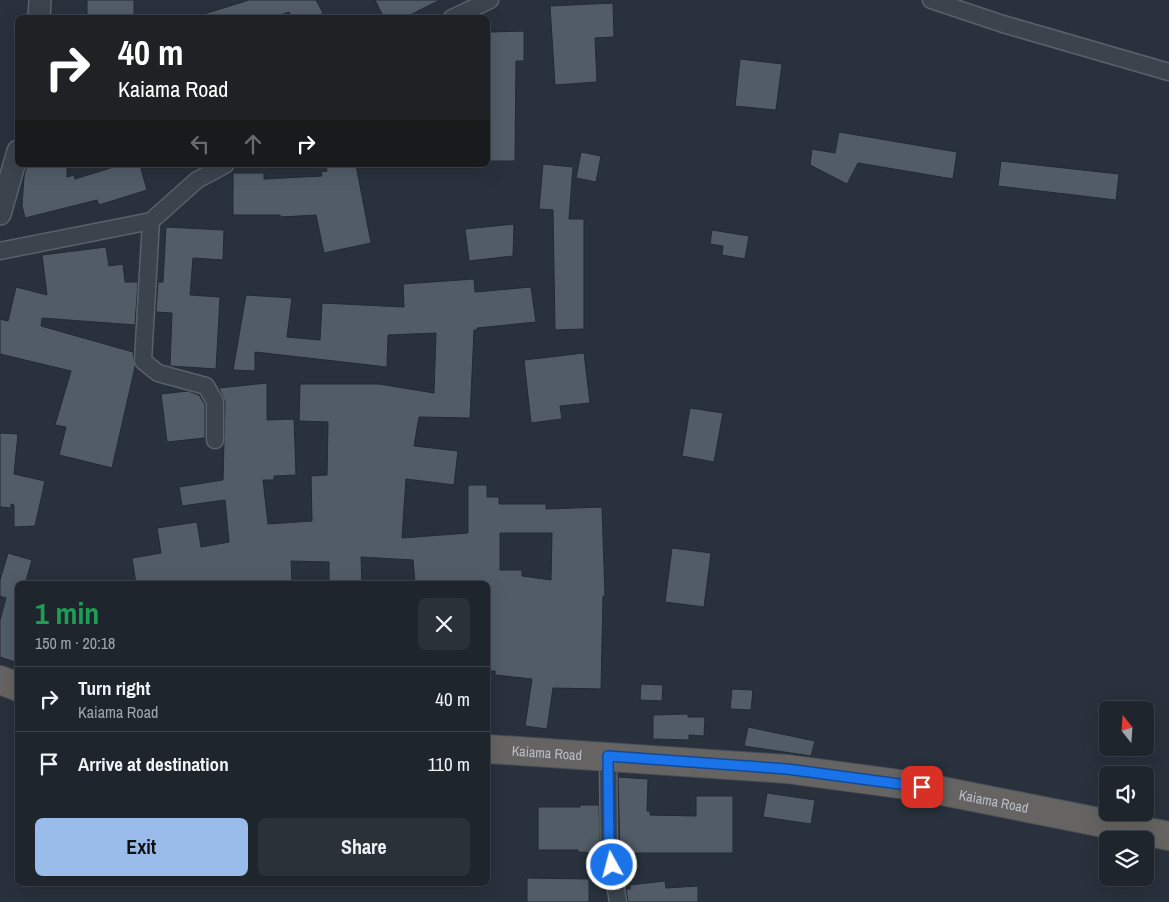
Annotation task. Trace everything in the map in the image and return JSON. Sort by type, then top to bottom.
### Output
[{"type":"highway","points":[[0,680],[15,686]]},
{"type":"highway","name":"Kaiama Road","points":[[490,749],[787,769],[922,787],[1169,836]]},
{"type":"street","points":[[39,15],[40,0]]},
{"type":"street","points":[[458,15],[490,0]]},
{"type":"street","points":[[931,0],[1003,24],[1169,72]]},
{"type":"street","points":[[0,214],[3,191],[15,159]]},
{"type":"street","points":[[0,251],[151,220],[197,180],[221,167]]},
{"type":"street","points":[[151,220],[144,361],[158,373],[206,386],[215,402],[215,440]]},
{"type":"street","points":[[608,756],[609,846],[618,902]]},
{"type":"building","points":[[87,0],[134,0],[134,15],[87,15]]},
{"type":"building","points":[[249,0],[316,0],[323,13],[320,15],[290,15],[289,12],[280,15],[204,14]]},
{"type":"building","points":[[375,0],[440,0],[410,15],[382,15]]},
{"type":"building","points":[[613,3],[614,37],[595,38],[597,82],[555,85],[550,6]]},
{"type":"building","points":[[524,31],[524,61],[516,61],[515,161],[490,161],[490,32]]},
{"type":"building","points":[[740,59],[782,64],[776,110],[735,106]]},
{"type":"building","points":[[839,132],[957,152],[953,179],[858,163],[847,184],[810,165],[812,149],[835,153]]},
{"type":"building","points":[[581,152],[601,156],[596,182],[576,178]]},
{"type":"building","points":[[1001,161],[1119,174],[1116,200],[998,186]]},
{"type":"building","points":[[543,164],[573,167],[569,219],[584,219],[584,329],[555,330],[553,210],[539,209]]},
{"type":"building","points":[[26,167],[67,167],[67,177],[74,175],[75,179],[114,167],[141,167],[147,190],[99,205],[97,200],[25,218],[22,205]]},
{"type":"building","points":[[326,167],[356,167],[371,243],[324,253],[316,215],[281,217],[280,215],[233,215],[233,173],[264,173],[264,179],[322,176],[321,172],[327,171]]},
{"type":"building","points":[[514,224],[513,256],[469,261],[465,229]]},
{"type":"building","points":[[166,227],[224,230],[223,260],[193,258],[190,295],[220,297],[216,369],[170,366],[172,313],[156,312],[158,282],[163,282]]},
{"type":"building","points":[[712,230],[749,236],[745,259],[722,255],[723,246],[710,244]]},
{"type":"building","points":[[106,247],[109,266],[123,264],[125,282],[138,282],[135,325],[42,318],[41,326],[133,352],[135,367],[112,468],[59,455],[66,427],[55,425],[71,371],[0,354],[0,319],[8,321],[16,287],[47,295],[42,255]]},
{"type":"building","points":[[474,279],[475,292],[531,287],[536,322],[477,328],[477,330],[474,330],[470,418],[419,417],[414,446],[458,451],[454,485],[406,479],[402,538],[468,533],[468,485],[487,485],[487,497],[499,497],[499,504],[546,504],[546,509],[602,507],[605,596],[603,596],[601,689],[553,688],[547,729],[525,726],[532,679],[495,675],[495,671],[490,671],[490,581],[415,581],[413,560],[361,557],[362,581],[329,581],[329,562],[291,561],[292,581],[136,581],[132,558],[161,553],[157,528],[197,522],[201,547],[229,542],[225,500],[182,506],[179,487],[223,480],[225,402],[219,388],[267,383],[267,420],[294,419],[296,475],[274,476],[274,480],[263,480],[268,524],[312,521],[311,476],[327,475],[328,422],[299,421],[300,384],[379,384],[434,393],[436,333],[388,335],[387,367],[255,352],[255,371],[233,370],[246,295],[292,298],[287,337],[320,340],[322,303],[404,307],[403,284]],"holes":[[[500,533],[552,533],[551,580],[522,576],[522,570],[500,570]]]},
{"type":"building","points":[[584,353],[590,403],[560,406],[562,419],[531,423],[524,360]]},
{"type":"building","points":[[188,391],[199,395],[205,405],[205,438],[167,442],[161,394]]},
{"type":"building","points":[[690,408],[723,413],[714,462],[682,456]]},
{"type":"building","points":[[0,433],[18,434],[14,474],[45,481],[35,526],[14,527],[14,505],[11,504],[11,508],[0,507]]},
{"type":"building","points":[[672,548],[711,553],[704,607],[665,602]]},
{"type":"building","points":[[8,553],[32,560],[26,581],[15,581],[15,662],[0,657],[0,620],[6,598],[0,596],[0,580]]},
{"type":"building","points":[[641,684],[663,685],[662,701],[640,700]]},
{"type":"building","points":[[732,689],[753,690],[751,710],[730,709]]},
{"type":"building","points":[[688,714],[688,717],[705,717],[704,736],[689,735],[689,740],[653,739],[653,715]]},
{"type":"building","points":[[748,727],[815,741],[811,756],[744,746]]},
{"type":"building","points":[[618,777],[648,779],[647,811],[650,811],[650,815],[696,816],[696,796],[733,796],[733,853],[620,853]]},
{"type":"building","points":[[767,793],[815,800],[811,824],[763,817]]},
{"type":"building","points":[[580,805],[599,805],[600,853],[578,852],[578,850],[538,850],[538,807],[580,807]]},
{"type":"building","points":[[527,878],[589,879],[589,902],[527,902]]},
{"type":"building","points":[[665,881],[666,888],[698,886],[698,902],[628,902],[626,889],[630,889],[630,885]]},
{"type":"route","points":[[612,865],[609,846],[608,756],[787,769],[922,787]]}]
